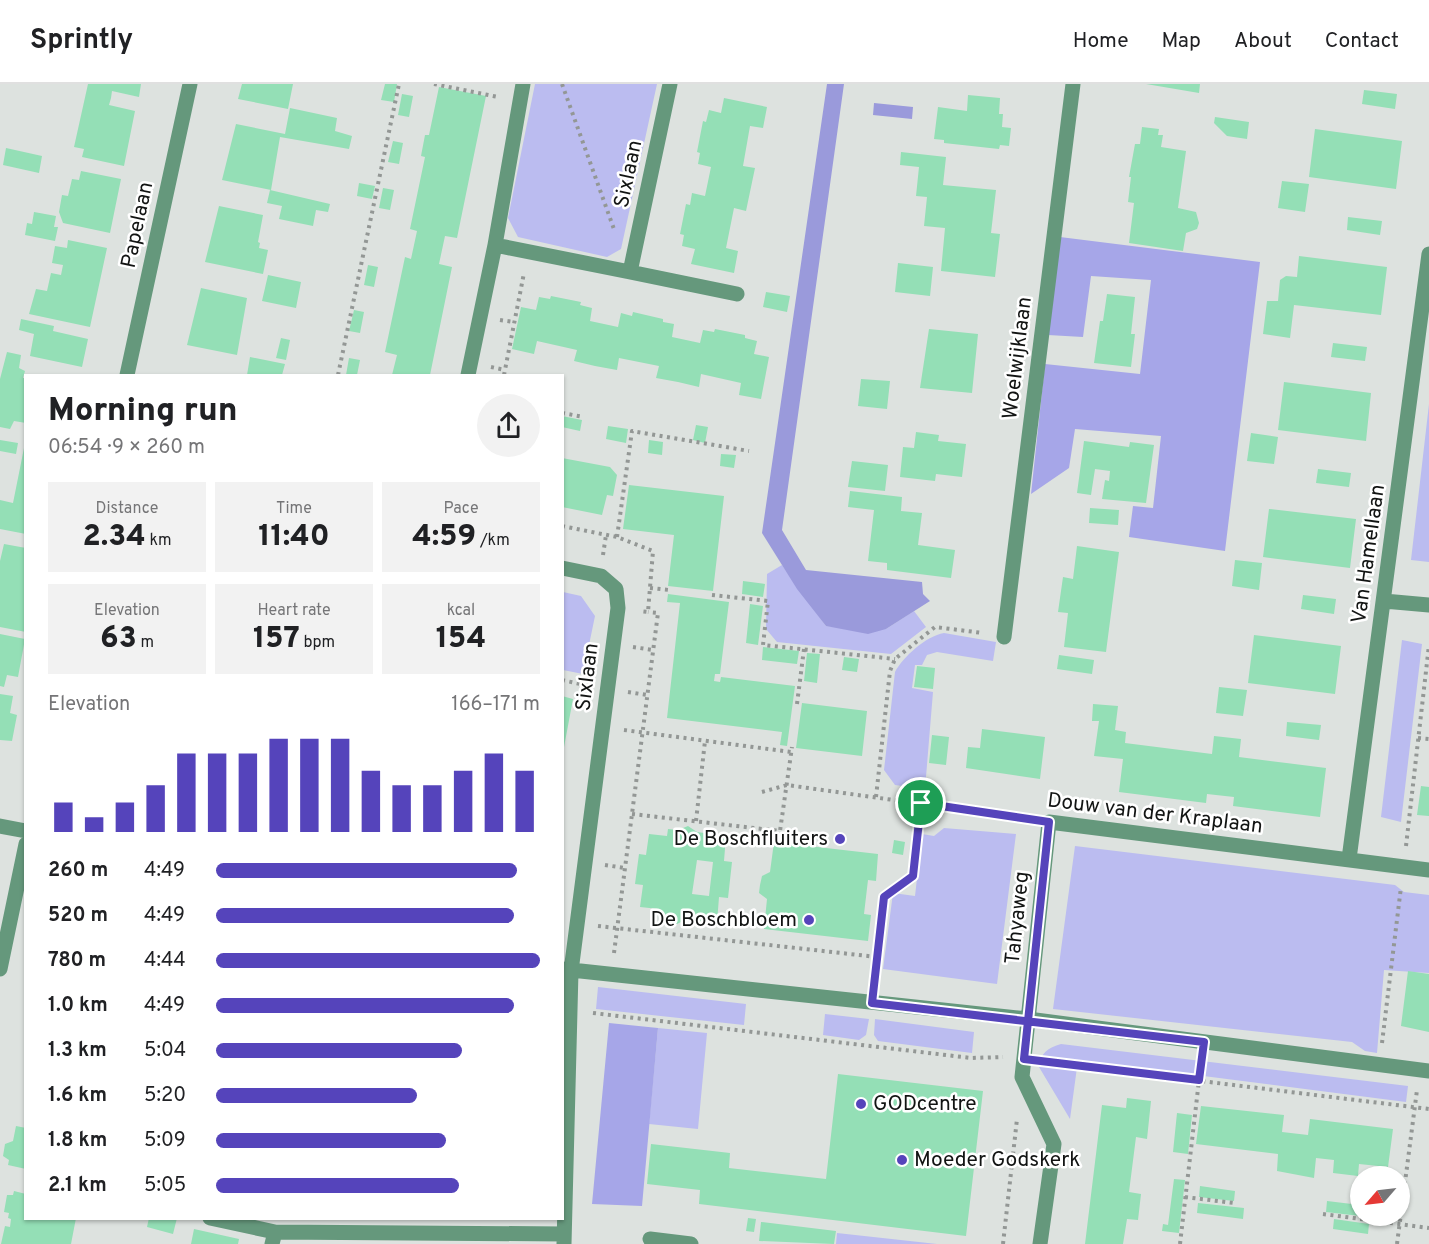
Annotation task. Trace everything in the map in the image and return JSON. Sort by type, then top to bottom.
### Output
[{"type":"street","name":"Papelaan","points":[[127,374],[190,84]]},
{"type":"street","points":[[468,374],[495,245],[523,84]]},
{"type":"street","name":"Sixlaan","points":[[630,272],[670,84]]},
{"type":"street","name":"Woelwijklaan","points":[[1004,637],[1073,84]]},
{"type":"street","points":[[495,245],[737,294]]},
{"type":"street","name":"Van Hamellaan","points":[[1349,859],[1429,254]]},
{"type":"street","name":"Sixlaan","points":[[564,568],[601,576],[616,589],[618,608],[577,923],[567,970],[564,1239]]},
{"type":"street","points":[[1384,601],[1429,605]]},
{"type":"street","name":"Douw van der Kraplaan","points":[[1049,822],[1429,870]]},
{"type":"street","name":"Tahyaweg","points":[[1022,1077],[1049,822]]},
{"type":"street","points":[[0,826],[24,831]]},
{"type":"street","points":[[0,969],[24,855]]},
{"type":"street","points":[[567,970],[1028,1019],[1425,1070]]},
{"type":"street","points":[[1022,1077],[1054,1144],[1040,1244]]},
{"type":"street","points":[[216,1220],[274,1238],[564,1239]]},
{"type":"street","points":[[650,1239],[692,1244]]},
{"type":"path","points":[[338,374],[399,84]]},
{"type":"path","points":[[438,84],[521,101]]},
{"type":"path","points":[[563,85],[630,272]]},
{"type":"path","points":[[504,374],[528,252]]},
{"type":"path","points":[[564,412],[584,417]]},
{"type":"path","points":[[617,537],[632,431],[749,452]]},
{"type":"path","points":[[564,526],[617,537],[653,551],[648,612]]},
{"type":"path","points":[[650,588],[669,590]]},
{"type":"path","points":[[712,595],[768,601],[763,645],[895,659]]},
{"type":"path","points":[[611,975],[658,613],[618,608]]},
{"type":"path","points":[[762,792],[787,785],[876,797],[890,671],[895,659],[935,627],[1004,637]]},
{"type":"path","points":[[1379,1065],[1429,645]]},
{"type":"path","points":[[796,704],[804,649]]},
{"type":"path","points":[[602,727],[791,750],[780,831],[632,814]]},
{"type":"path","points":[[1418,738],[1429,739]]},
{"type":"path","points":[[696,821],[705,741]]},
{"type":"path","name":"Douw van der Kraplaan","points":[[876,797],[1049,822]]},
{"type":"path","points":[[872,1003],[884,897],[913,876],[921,803]]},
{"type":"path","points":[[577,923],[877,957]]},
{"type":"path","points":[[568,1010],[970,1058],[1024,1059],[1429,1109]]},
{"type":"path","points":[[1180,1244],[1204,1042]]},
{"type":"path","points":[[1407,1166],[1414,1108],[1425,1070]]},
{"type":"path","points":[[1003,1244],[1022,1077]]},
{"type":"path","points":[[1185,1197],[1234,1203]]},
{"type":"path","points":[[1323,1214],[1350,1218]]},
{"type":"path","points":[[1410,1225],[1429,1228]]},
{"type":"path","points":[[1397,1244],[1400,1226]]},
{"type":"shaded area","points":[[535,84],[657,84],[621,249],[607,257],[518,237],[508,218]]},
{"type":"shaded area","points":[[827,84],[844,84],[782,530],[806,570],[922,582],[923,594],[930,601],[886,629],[868,634],[826,626],[797,589],[762,533]]},
{"type":"shaded area","points":[[874,103],[913,107],[912,119],[873,115]]},
{"type":"shaded area","points":[[1060,237],[1260,262],[1225,551],[1129,537],[1133,506],[1153,508],[1161,436],[1075,429],[1069,468],[1031,494],[1045,364],[1140,374],[1151,280],[1091,276],[1083,337],[1048,335]]},
{"type":"shaded area","points":[[1429,404],[1429,562],[1411,560]]},
{"type":"shaded area","points":[[782,565],[826,626],[886,629],[914,611],[926,627],[891,654],[777,642],[766,629],[767,574]]},
{"type":"shaded area","points":[[564,592],[581,596],[595,616],[583,674],[564,670]]},
{"type":"shaded area","points":[[944,633],[996,642],[993,661],[937,652],[927,655],[922,665],[915,665],[912,688],[933,692],[925,789],[895,785],[884,770],[895,672],[916,648],[930,638]]},
{"type":"shaded area","points":[[1402,640],[1422,644],[1401,822],[1381,817]]},
{"type":"shaded area","points":[[944,828],[1016,834],[997,984],[883,969],[893,893],[915,896],[922,834],[934,836]]},
{"type":"shaded area","points":[[1075,846],[1395,885],[1404,892],[1429,895],[1429,973],[1384,970],[1377,1053],[1365,1051],[1352,1042],[1053,1009]]},
{"type":"shaded area","points":[[598,987],[746,1004],[744,1025],[596,1009]]},
{"type":"shaded area","points":[[825,1014],[869,1019],[866,1035],[859,1040],[823,1035]]},
{"type":"shaded area","points":[[875,1019],[974,1032],[972,1053],[878,1041],[874,1035]]},
{"type":"shaded area","points":[[609,1023],[658,1028],[642,1206],[592,1204]]},
{"type":"shaded area","points":[[658,1028],[707,1033],[698,1129],[649,1124]]},
{"type":"shaded area","points":[[1061,1044],[1408,1086],[1406,1102],[1078,1060],[1070,1119],[1039,1067],[1045,1052]]},
{"type":"shaded area","points":[[837,1233],[937,1244],[836,1244]]},
{"type":"building","points":[[88,84],[141,84],[139,97],[112,91],[109,105],[135,111],[124,166],[82,157],[84,149],[74,147]]},
{"type":"building","points":[[242,84],[293,84],[288,109],[238,99]]},
{"type":"building","points":[[385,84],[397,84],[394,102],[381,100]]},
{"type":"building","points":[[1146,84],[1200,84],[1199,93]]},
{"type":"building","points":[[439,87],[486,96],[457,238],[445,236],[439,264],[452,267],[430,374],[392,374],[397,355],[385,352],[405,257],[411,259],[417,231],[410,229],[425,157],[421,156],[425,135],[429,135]]},
{"type":"building","points":[[1364,90],[1397,94],[1395,109],[1362,104]]},
{"type":"building","points":[[402,94],[413,96],[409,117],[398,115]]},
{"type":"building","points":[[968,95],[1000,98],[999,114],[1003,114],[1002,127],[1011,128],[1009,146],[1000,145],[999,149],[944,143],[944,140],[934,139],[938,107],[967,111]]},
{"type":"building","points":[[724,98],[767,107],[763,128],[750,126],[743,166],[755,168],[746,211],[734,208],[726,248],[738,251],[734,273],[691,264],[695,249],[682,246],[684,235],[680,234],[686,204],[690,205],[692,193],[705,196],[711,167],[698,164],[700,153],[697,152],[703,121],[706,122],[709,110],[721,113]]},
{"type":"building","points":[[290,108],[337,118],[335,131],[352,136],[349,149],[280,137],[271,190],[222,180],[236,124],[285,134]]},
{"type":"building","points":[[1215,117],[1249,122],[1247,139],[1227,136],[1214,123]]},
{"type":"building","points":[[1142,127],[1159,129],[1158,135],[1163,135],[1161,147],[1186,151],[1178,208],[1196,212],[1199,223],[1197,229],[1186,233],[1183,251],[1129,243],[1134,203],[1128,202],[1131,177],[1129,177],[1135,144],[1140,144]]},
{"type":"building","points":[[1315,129],[1402,141],[1396,189],[1309,177]]},
{"type":"building","points":[[393,141],[403,143],[399,164],[388,162]]},
{"type":"building","points":[[6,148],[42,156],[39,173],[3,165]]},
{"type":"building","points":[[901,152],[946,157],[943,185],[996,190],[991,233],[1000,234],[995,277],[941,271],[945,228],[924,226],[927,197],[916,196],[919,167],[900,165]]},
{"type":"building","points":[[81,171],[121,179],[110,233],[63,223],[59,212],[62,195],[68,196],[72,179],[79,180]]},
{"type":"building","points":[[1282,181],[1309,184],[1305,212],[1278,208]]},
{"type":"building","points":[[359,183],[375,186],[372,199],[357,196]]},
{"type":"building","points":[[383,188],[394,190],[390,210],[379,208]]},
{"type":"building","points":[[270,190],[330,204],[328,212],[316,210],[313,226],[279,219],[282,206],[267,203]]},
{"type":"building","points":[[219,206],[263,215],[258,242],[260,243],[259,248],[268,250],[263,274],[205,262]]},
{"type":"building","points":[[34,212],[56,216],[54,227],[58,227],[55,241],[25,235],[27,223],[32,224]]},
{"type":"building","points":[[1348,217],[1382,221],[1380,235],[1347,230]]},
{"type":"building","points":[[68,240],[107,248],[90,327],[29,314],[36,289],[47,291],[51,273],[61,275],[63,265],[52,263],[55,246],[67,248]]},
{"type":"building","points":[[1299,256],[1387,267],[1381,315],[1294,305],[1290,338],[1263,334],[1267,301],[1278,301],[1280,280],[1286,276],[1297,277]]},
{"type":"building","points":[[898,263],[933,267],[930,296],[895,292]]},
{"type":"building","points":[[368,265],[378,267],[374,287],[364,285]]},
{"type":"building","points":[[268,275],[301,282],[296,308],[262,301]]},
{"type":"building","points":[[201,288],[247,298],[237,355],[187,345]]},
{"type":"building","points":[[766,292],[790,296],[787,312],[763,307]]},
{"type":"building","points":[[1107,294],[1135,297],[1131,334],[1135,334],[1131,367],[1094,363],[1100,321],[1103,321]]},
{"type":"building","points":[[551,296],[581,302],[580,305],[592,308],[590,321],[618,327],[621,313],[632,316],[633,312],[674,324],[672,337],[700,343],[703,330],[714,332],[715,329],[745,335],[745,338],[757,341],[754,354],[769,357],[761,399],[739,395],[741,383],[701,374],[699,387],[656,378],[659,366],[619,358],[617,370],[595,366],[574,361],[577,350],[537,341],[534,354],[512,349],[521,307],[536,310],[539,297],[550,299]]},
{"type":"building","points":[[354,310],[364,312],[360,333],[349,331]]},
{"type":"building","points":[[21,319],[54,326],[53,331],[88,339],[82,367],[30,356],[34,334],[19,330]]},
{"type":"building","points":[[929,329],[978,334],[972,393],[920,388]]},
{"type":"building","points":[[281,338],[290,340],[286,360],[276,358]]},
{"type":"building","points":[[1333,343],[1367,347],[1365,361],[1331,357]]},
{"type":"building","points":[[7,352],[21,355],[19,368],[25,371],[23,378],[24,423],[14,421],[10,429],[0,427],[0,379]]},
{"type":"building","points":[[250,357],[285,364],[282,374],[247,374]]},
{"type":"building","points":[[349,358],[360,360],[357,374],[346,374]]},
{"type":"building","points":[[861,379],[890,381],[887,409],[858,406]]},
{"type":"building","points":[[1284,382],[1371,393],[1366,441],[1278,430]]},
{"type":"building","points":[[564,416],[582,420],[580,431],[564,427]]},
{"type":"building","points":[[696,425],[708,427],[705,443],[693,440]]},
{"type":"building","points":[[608,426],[628,429],[626,443],[606,439]]},
{"type":"building","points":[[916,432],[939,435],[938,441],[966,444],[962,477],[936,474],[935,481],[900,477],[903,447],[914,448]]},
{"type":"building","points":[[1251,433],[1278,437],[1274,464],[1247,461]]},
{"type":"building","points":[[0,440],[18,443],[16,454],[0,451]]},
{"type":"building","points":[[649,440],[663,442],[662,455],[648,453]]},
{"type":"building","points":[[1084,441],[1129,447],[1130,442],[1154,445],[1146,503],[1102,499],[1105,480],[1109,481],[1110,471],[1095,469],[1091,495],[1077,493]]},
{"type":"building","points":[[24,448],[24,534],[0,529],[0,500],[13,503]]},
{"type":"building","points":[[721,454],[736,455],[734,468],[720,466]]},
{"type":"building","points":[[564,458],[610,467],[617,475],[613,496],[607,495],[602,515],[564,507]]},
{"type":"building","points":[[852,461],[888,465],[885,491],[848,487]]},
{"type":"building","points":[[1318,469],[1351,473],[1349,487],[1316,483]]},
{"type":"building","points":[[629,485],[724,496],[713,591],[668,586],[674,535],[623,529]]},
{"type":"building","points":[[850,491],[902,497],[901,511],[922,513],[918,545],[955,550],[951,578],[887,570],[887,563],[868,561],[874,510],[848,507]]},
{"type":"building","points":[[1090,508],[1119,510],[1118,525],[1089,523]]},
{"type":"building","points":[[1269,509],[1356,519],[1350,568],[1263,557]]},
{"type":"building","points":[[4,544],[24,548],[24,632],[0,627],[0,561]]},
{"type":"building","points":[[1077,546],[1119,552],[1106,652],[1064,647],[1068,613],[1058,612],[1063,577],[1073,579]]},
{"type":"building","points":[[1235,560],[1262,563],[1259,590],[1232,586]]},
{"type":"building","points":[[743,581],[765,584],[763,597],[742,594]]},
{"type":"building","points":[[668,594],[729,602],[720,674],[715,674],[714,681],[720,682],[721,677],[795,686],[787,746],[780,745],[782,732],[667,718],[680,603],[667,602]]},
{"type":"building","points":[[1303,595],[1336,599],[1334,614],[1301,609]]},
{"type":"building","points":[[750,604],[763,606],[758,645],[746,643]]},
{"type":"building","points":[[0,634],[24,639],[18,677],[7,675],[4,687],[0,686]]},
{"type":"building","points":[[1254,635],[1341,646],[1335,694],[1248,683]]},
{"type":"building","points":[[763,647],[799,651],[797,664],[762,660]]},
{"type":"building","points":[[807,653],[820,654],[817,683],[804,681]]},
{"type":"building","points":[[1059,655],[1094,660],[1092,674],[1057,669]]},
{"type":"building","points":[[844,657],[859,659],[857,672],[842,670]]},
{"type":"building","points":[[917,666],[935,668],[933,689],[914,687]]},
{"type":"building","points":[[1219,687],[1247,690],[1243,716],[1216,713]]},
{"type":"building","points":[[0,694],[13,696],[10,713],[17,715],[12,741],[0,740]]},
{"type":"building","points":[[564,697],[573,699],[564,747]]},
{"type":"building","points":[[802,703],[867,711],[862,756],[796,748]]},
{"type":"building","points":[[1093,704],[1118,706],[1115,730],[1126,732],[1125,743],[1212,754],[1214,736],[1241,739],[1239,757],[1326,768],[1320,817],[1233,806],[1234,797],[1207,794],[1206,803],[1119,792],[1123,759],[1094,756],[1099,721],[1092,721]]},
{"type":"building","points":[[1287,722],[1321,725],[1319,740],[1286,736]]},
{"type":"building","points":[[982,729],[1045,737],[1040,779],[966,768],[968,747],[980,748]]},
{"type":"building","points":[[932,735],[949,737],[946,765],[929,763]]},
{"type":"building","points":[[1421,786],[1429,787],[1429,816],[1417,815]]},
{"type":"building","points":[[688,826],[697,832],[726,836],[724,861],[732,862],[728,898],[719,897],[717,923],[687,919],[677,924],[668,917],[658,916],[659,909],[640,907],[643,885],[635,884],[639,854],[646,855],[649,834],[667,836],[668,829],[678,830]],"holes":[[[697,860],[713,862],[709,896],[692,894]]]},
{"type":"building","points":[[894,840],[905,842],[903,855],[892,853]]},
{"type":"building","points":[[774,842],[878,854],[876,881],[868,880],[864,914],[871,915],[868,941],[764,929],[767,899],[759,893],[762,876],[770,872]]},
{"type":"building","points":[[1408,971],[1429,974],[1429,1032],[1401,1026]]},
{"type":"building","name":"Moeder Godskerk","points":[[838,1074],[983,1091],[966,1236],[699,1204],[700,1190],[647,1184],[651,1144],[730,1153],[729,1168],[826,1179]]},
{"type":"building","points":[[1127,1098],[1151,1101],[1147,1139],[1136,1137],[1129,1192],[1141,1194],[1138,1220],[1127,1219],[1123,1244],[1085,1244],[1102,1105],[1126,1108]]},
{"type":"building","points":[[1201,1106],[1284,1115],[1282,1132],[1308,1135],[1310,1119],[1393,1129],[1388,1166],[1359,1164],[1359,1166],[1350,1166],[1350,1175],[1333,1173],[1334,1160],[1316,1158],[1314,1178],[1277,1171],[1278,1154],[1196,1144]]},
{"type":"building","points":[[1177,1113],[1192,1115],[1188,1154],[1173,1152]]},
{"type":"building","points":[[16,1126],[24,1128],[24,1169],[8,1165],[9,1160],[3,1156],[5,1144],[13,1141]]},
{"type":"building","points":[[1174,1179],[1185,1180],[1179,1233],[1162,1231],[1163,1224],[1168,1225]]},
{"type":"building","points":[[1200,1186],[1235,1191],[1234,1201],[1199,1197]]},
{"type":"building","points":[[14,1191],[24,1194],[24,1220],[76,1220],[71,1244],[1,1244],[5,1226],[10,1227],[11,1219],[8,1218],[9,1213],[4,1212],[7,1195],[13,1195]]},
{"type":"building","points":[[1327,1201],[1350,1204],[1350,1215],[1326,1212]]},
{"type":"building","points":[[1198,1203],[1244,1208],[1243,1219],[1197,1213]]},
{"type":"building","points":[[748,1218],[756,1219],[754,1232],[746,1231]]},
{"type":"building","points":[[1334,1219],[1350,1221],[1350,1226],[1369,1226],[1368,1234],[1333,1229]]},
{"type":"building","points":[[149,1220],[176,1220],[173,1234],[147,1227]]},
{"type":"building","points":[[761,1222],[836,1231],[834,1244],[759,1241]]},
{"type":"building","points":[[194,1229],[239,1239],[238,1244],[191,1244]]},
{"type":"place","name":"De Boschfluiters","points":[[840,839]]},
{"type":"place","name":"De Boschbloem","points":[[809,920]]},
{"type":"place","name":"GODcentre","points":[[861,1104]]},
{"type":"place","name":"Moeder Godskerk","points":[[902,1160]]},
{"type":"route","points":[[921,803],[913,876],[884,897],[872,1003],[1028,1019],[1204,1042],[1199,1080],[1024,1059],[1028,1019],[1049,822],[921,803]]}]
